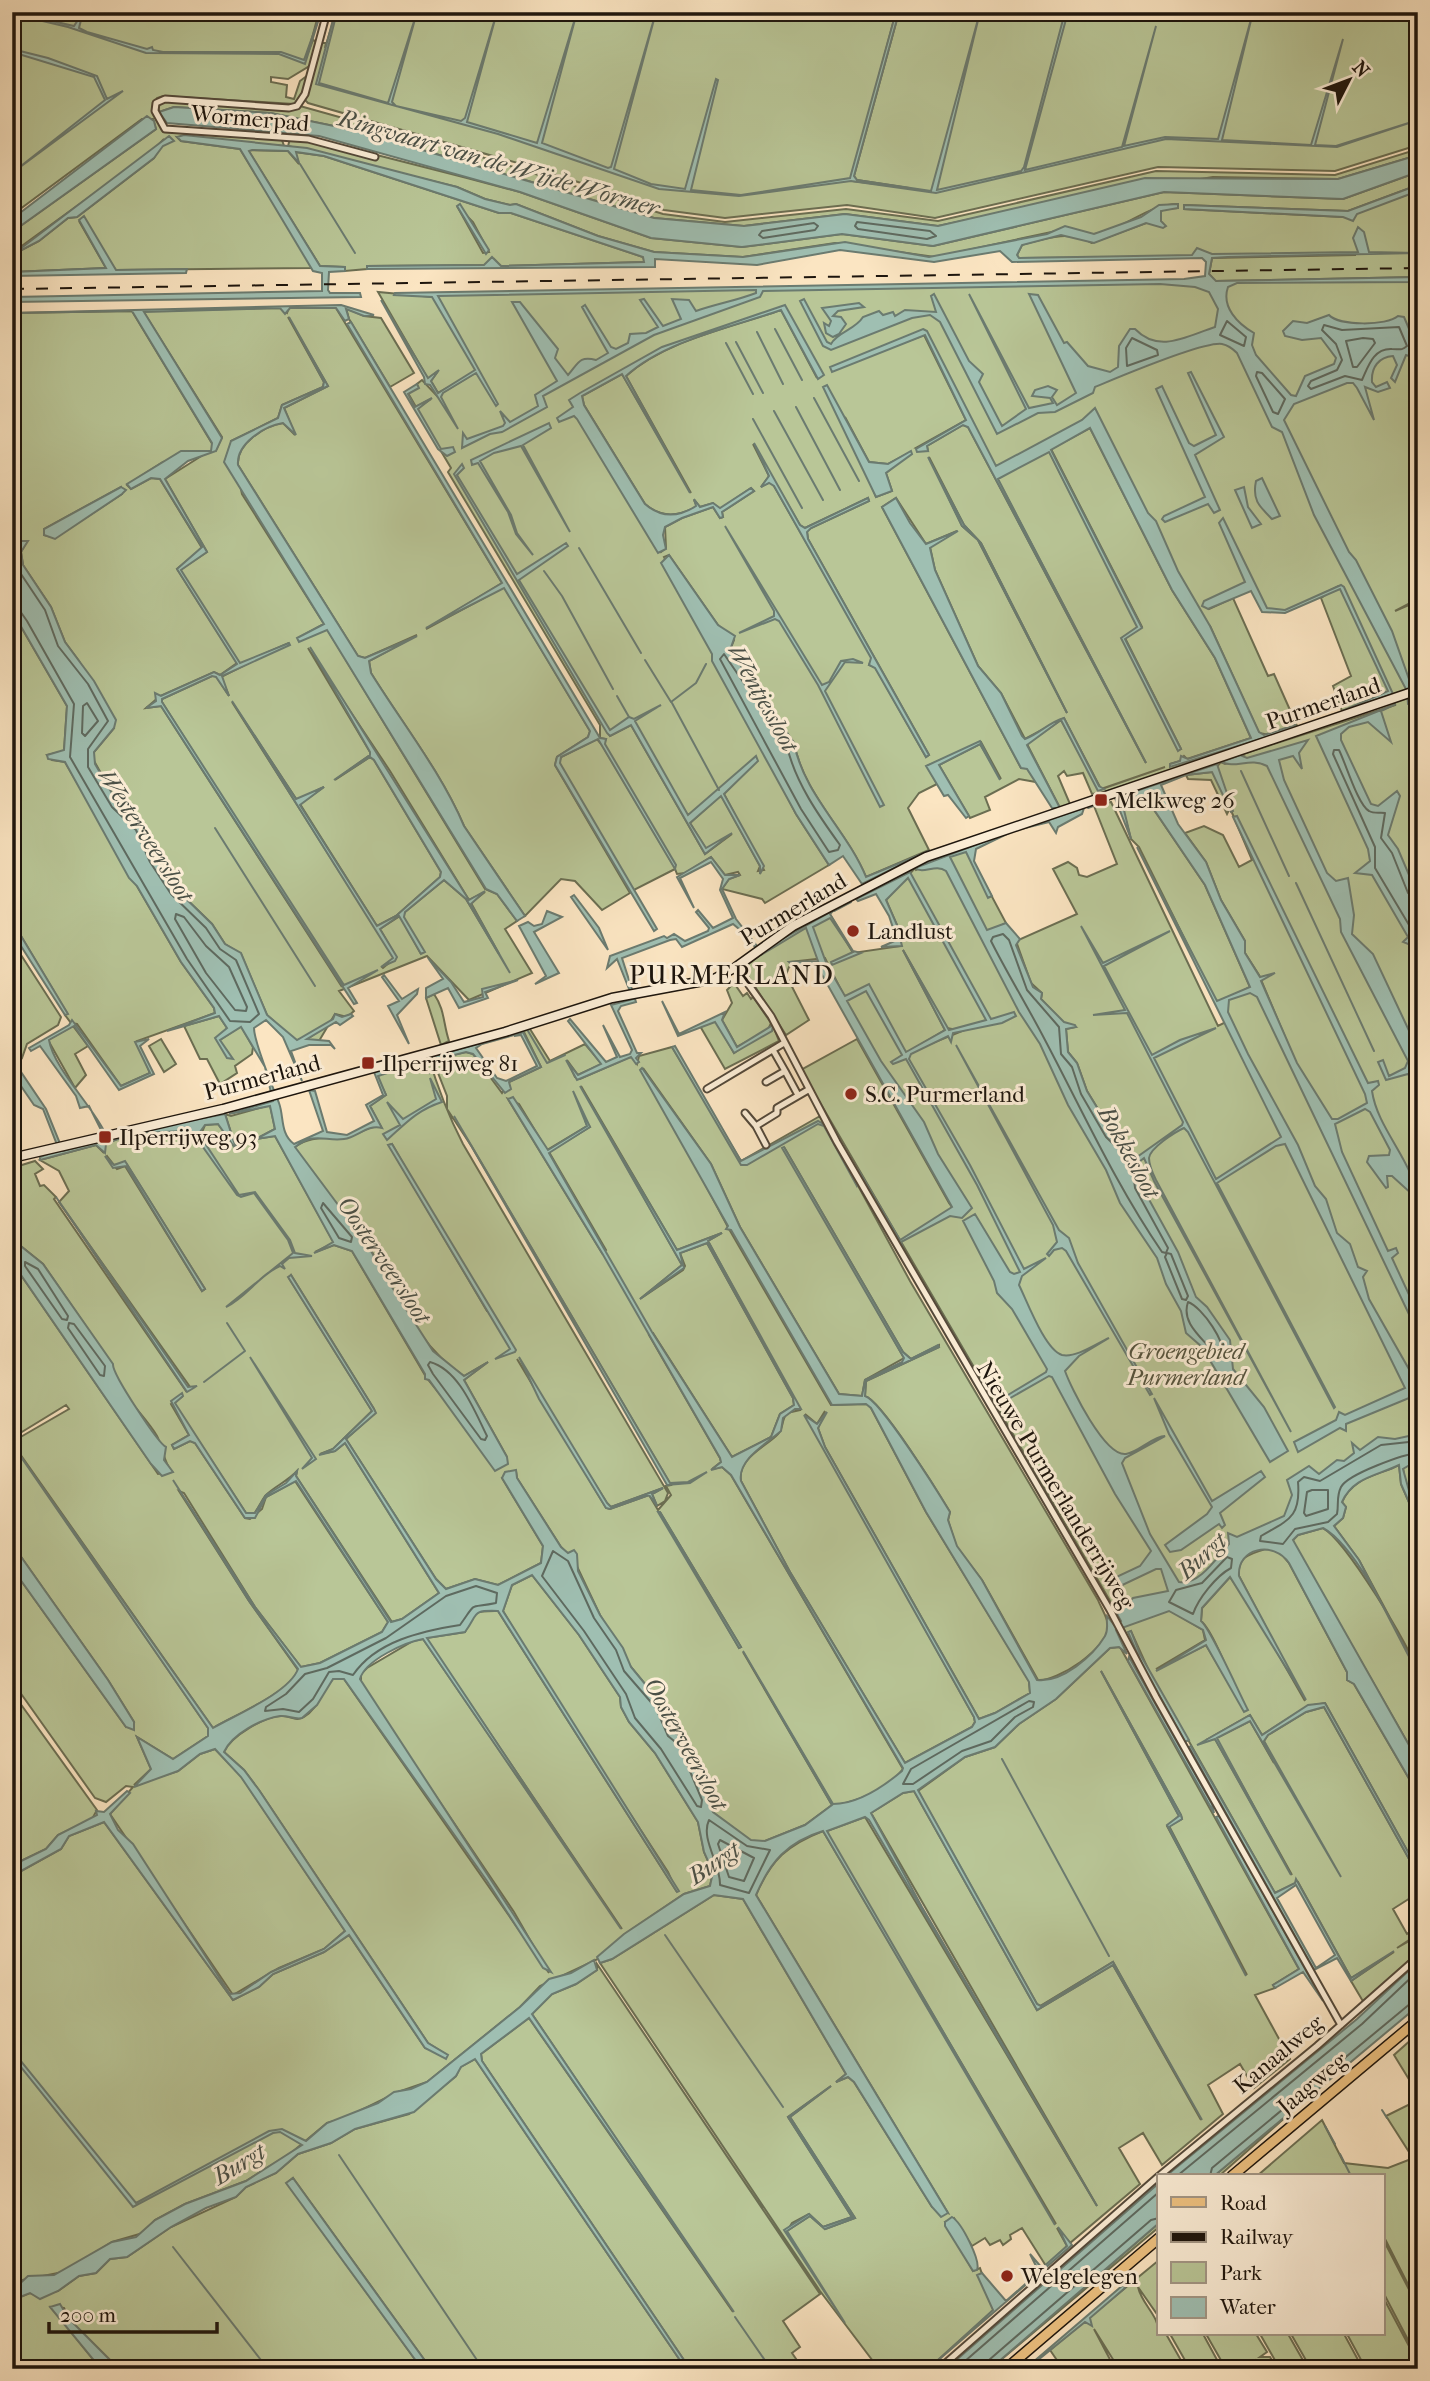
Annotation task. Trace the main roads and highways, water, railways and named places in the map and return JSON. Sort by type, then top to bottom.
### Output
[{"type":"main road","name":"Jaagweg","points":[[1234,2174],[1418,2020]]},
{"type":"main road","points":[[1006,2369],[1157,2240]]},
{"type":"water","points":[[36,12],[40,12],[39,18],[74,26],[83,12],[79,28],[87,32],[163,52],[281,52],[304,60],[321,12],[305,64],[279,54],[146,53],[68,27],[34,19]]},
{"type":"water","points":[[335,12],[319,83],[388,103],[417,12],[392,102],[396,106],[316,84]]},
{"type":"water","points":[[497,12],[467,122],[537,143],[577,12],[542,143],[611,167],[656,12],[614,169],[651,184],[685,189],[716,79],[718,80],[691,190],[741,195],[850,178],[896,12],[899,12],[854,176],[857,180],[931,191],[980,12],[937,190],[1021,171],[1024,167],[1065,12],[1068,12],[1025,170],[1122,147],[1156,26],[1124,146],[1165,137],[1218,139],[1253,12],[1222,140],[1311,145],[1343,39],[1315,145],[1336,146],[1418,120],[1337,147],[1166,139],[936,193],[851,181],[739,196],[659,189],[498,134],[396,106],[461,121],[465,118]]},
{"type":"water","points":[[12,49],[48,58],[97,76],[107,99],[123,91],[12,173],[105,100],[94,77],[12,52]]},
{"type":"water","points":[[174,107],[271,113],[397,139],[412,147],[654,218],[744,226],[845,214],[938,226],[1145,178],[1338,179],[1418,155],[1418,172],[1343,199],[1164,192],[933,246],[842,234],[742,247],[651,238],[520,192],[319,136],[167,123],[159,112]]},
{"type":"water","points":[[147,116],[154,121],[156,129],[12,232],[12,219]]},
{"type":"water","points":[[184,135],[307,148],[457,187],[485,199],[516,204],[598,236],[654,252],[743,257],[845,242],[929,257],[1047,234],[1065,226],[1094,234],[1141,217],[1159,205],[1178,204],[1178,208],[1161,211],[1161,221],[1166,226],[1163,228],[1146,223],[1094,243],[1061,235],[1022,245],[1017,255],[1019,258],[1192,255],[1197,248],[1212,254],[1358,252],[1353,238],[1358,227],[1364,232],[1369,252],[1418,253],[1212,258],[1209,274],[1216,281],[1418,277],[1418,282],[1237,283],[1228,287],[1226,294],[1232,314],[1254,333],[1252,345],[1256,355],[1291,395],[1296,396],[1305,376],[1334,364],[1336,358],[1321,338],[1302,340],[1285,336],[1283,331],[1293,321],[1307,323],[1329,315],[1334,319],[1352,323],[1384,322],[1398,316],[1404,317],[1418,350],[1418,370],[1412,357],[1406,355],[1395,382],[1391,378],[1397,365],[1393,356],[1384,358],[1377,364],[1372,382],[1376,387],[1387,382],[1390,388],[1378,392],[1365,387],[1374,420],[1357,388],[1353,383],[1347,383],[1294,404],[1284,420],[1349,552],[1356,560],[1392,631],[1415,696],[1418,695],[1418,720],[1412,705],[1408,704],[1407,691],[1314,515],[1282,432],[1272,427],[1237,353],[1232,349],[1222,344],[1212,345],[1160,361],[1095,387],[1093,393],[1055,412],[1038,413],[997,434],[940,322],[930,315],[912,318],[831,350],[823,346],[800,301],[804,299],[827,342],[831,344],[863,317],[879,311],[883,315],[893,312],[895,316],[905,310],[936,312],[931,296],[934,294],[969,361],[983,374],[979,382],[1002,426],[1026,409],[969,294],[1029,408],[1053,403],[1050,398],[1032,396],[1035,390],[1048,386],[1057,390],[1052,397],[1057,405],[1076,393],[1029,294],[1038,295],[1064,343],[1067,342],[1088,366],[1110,372],[1118,367],[1119,346],[1130,329],[1163,342],[1215,327],[1218,309],[1209,292],[1195,287],[1160,284],[763,291],[760,297],[654,335],[543,396],[547,407],[502,432],[490,434],[462,448],[463,433],[467,439],[503,426],[505,423],[500,411],[510,422],[538,406],[535,395],[557,381],[512,302],[520,302],[558,349],[555,358],[568,375],[582,360],[596,360],[608,353],[582,307],[585,305],[611,347],[616,349],[628,343],[630,334],[646,333],[658,327],[640,300],[644,299],[663,326],[681,319],[672,299],[689,300],[696,311],[748,296],[756,293],[756,290],[438,296],[498,404],[496,406],[476,373],[443,393],[441,397],[458,429],[430,385],[425,384],[424,377],[381,300],[428,378],[439,370],[431,381],[438,393],[475,370],[432,297],[394,295],[395,293],[1184,279],[1205,276],[1206,262],[1202,258],[1012,262],[1000,251],[934,262],[840,250],[757,265],[655,259],[655,267],[367,269],[367,266],[484,265],[492,257],[501,266],[644,262],[643,257],[511,213],[499,213],[324,156],[296,152],[299,163],[288,151],[252,150],[249,151],[320,266],[345,267],[345,271],[329,272],[330,293],[360,293],[361,297],[12,302],[12,297],[322,291],[322,273],[313,271],[240,149],[181,141],[177,137]]},
{"type":"water","points":[[169,136],[174,141],[163,146],[154,158],[77,217],[68,218],[39,241],[12,255]]},
{"type":"water","points":[[1418,185],[1418,191],[1357,214],[1353,221],[1343,217],[1184,209],[1184,205],[1348,211]]},
{"type":"water","points":[[460,204],[489,250],[486,254],[457,206]]},
{"type":"water","points":[[84,216],[116,270],[187,269],[186,273],[12,276],[12,272],[106,268],[79,220]]},
{"type":"water","points":[[859,303],[864,307],[838,311],[833,316],[841,317],[846,324],[839,334],[833,337],[826,333],[824,323],[829,326],[831,321],[822,308]]},
{"type":"water","points":[[341,305],[374,315],[364,316],[346,309],[349,319],[345,321],[336,308],[290,308],[285,314],[280,308],[144,312],[222,438],[216,451],[188,461],[165,479],[207,552],[181,570],[240,663],[289,643],[290,645],[222,676],[229,696],[216,677],[212,676],[162,699],[162,702],[344,985],[378,970],[348,988],[357,1003],[354,1004],[161,706],[146,708],[156,701],[155,693],[161,696],[214,672],[220,675],[237,664],[177,569],[202,547],[160,479],[151,478],[131,489],[127,484],[181,451],[211,451],[212,443],[132,311],[12,313]]},
{"type":"water","points":[[785,305],[824,375],[818,379],[781,310],[679,344],[659,353],[626,376],[690,493],[622,374],[582,396],[584,405],[645,504],[651,509],[664,514],[677,514],[696,506],[694,499],[700,507],[713,503],[720,508],[751,488],[754,491],[722,512],[723,517],[720,518],[713,507],[665,527],[663,535],[666,549],[658,553],[577,419],[574,416],[559,422],[557,418],[573,407],[569,400],[662,347]]},
{"type":"water","points":[[289,317],[328,386],[284,408],[296,435],[283,423],[260,432],[246,443],[238,465],[358,656],[365,658],[417,636],[369,661],[371,673],[433,767],[464,826],[525,916],[517,921],[497,894],[486,889],[327,630],[299,642],[297,638],[324,624],[224,462],[231,441],[278,418],[282,405],[323,387],[324,382]]},
{"type":"water","points":[[351,322],[600,738],[606,739],[605,744],[676,865],[675,869],[598,739],[561,757],[560,763],[657,929],[654,931],[555,765],[557,757],[588,737],[590,731],[504,588],[426,628],[502,583],[347,324]]},
{"type":"water","points":[[923,329],[927,331],[996,466],[1082,420],[1095,408],[1148,513],[1156,521],[1178,571],[1210,626],[1259,732],[1264,735],[1295,725],[1296,728],[1170,767],[1170,764],[1180,761],[1181,756],[1188,759],[1251,738],[1215,658],[1172,590],[1090,428],[1051,450],[1142,628],[1125,639],[1181,749],[1178,751],[1121,638],[1137,627],[1049,452],[998,479],[1146,763],[968,427],[963,425],[927,446],[928,451],[917,452],[916,449],[966,420],[925,335],[832,372],[830,367]]},
{"type":"water","points":[[1191,372],[1224,437],[1195,455],[1220,510],[1214,513],[1208,504],[1165,522],[1162,519],[1164,516],[1205,497],[1156,389],[1162,386],[1189,443],[1194,446],[1216,435],[1188,373]]},
{"type":"water","points":[[417,384],[419,388],[408,394],[415,407],[432,398],[418,409],[441,449],[453,447],[455,452],[447,456],[438,449],[404,392]]},
{"type":"water","points":[[827,385],[869,462],[888,464],[911,451],[912,454],[886,473],[892,491],[876,497],[823,387]]},
{"type":"water","points":[[549,423],[551,428],[523,445],[570,532],[521,446],[494,453],[480,461],[511,515],[517,533],[533,555],[516,534],[508,512],[478,463],[472,465],[471,460]]},
{"type":"water","points":[[754,443],[800,525],[805,528],[868,498],[869,501],[811,528],[807,532],[808,539],[929,755],[926,757],[875,668],[869,665],[871,658],[774,486],[769,483],[761,487],[769,476]]},
{"type":"water","points":[[928,457],[964,525],[981,543],[1067,713],[978,540],[962,526]]},
{"type":"water","points":[[462,464],[464,468],[457,475],[517,574],[566,543],[568,546],[519,580],[610,730],[629,717],[634,719],[661,705],[635,721],[688,815],[756,756],[758,761],[724,794],[764,866],[760,874],[760,866],[721,796],[690,823],[706,848],[732,833],[705,854],[631,725],[610,736],[607,733],[454,474]]},
{"type":"water","points":[[1262,478],[1280,516],[1272,519],[1256,498],[1256,481]]},
{"type":"water","points":[[121,487],[126,490],[122,494],[55,539],[44,535],[44,529]]},
{"type":"water","points":[[1244,487],[1248,507],[1261,524],[1252,528],[1235,490]]},
{"type":"water","points":[[896,498],[926,544],[958,531],[930,548],[935,570],[978,666],[1001,693],[1022,736],[1025,739],[1030,737],[1064,718],[1099,786],[1104,789],[1098,791],[1061,720],[1027,745],[1060,808],[1052,808],[1027,769],[1021,768],[882,507]]},
{"type":"water","points":[[1223,518],[1267,608],[1285,610],[1341,585],[1344,587],[1393,694],[1342,711],[1388,691],[1340,589],[1285,613],[1262,612],[1251,591],[1208,609],[1202,606],[1204,601],[1245,582],[1219,523]]},
{"type":"water","points":[[725,526],[822,685],[829,682],[841,661],[853,659],[863,663],[845,662],[825,691],[884,805],[880,807],[818,685],[779,621],[775,619],[739,633],[774,616],[774,611]]},
{"type":"water","points":[[12,541],[28,541],[21,552],[23,565],[51,607],[65,642],[94,681],[116,720],[114,728],[94,752],[95,764],[117,802],[141,825],[156,859],[176,889],[212,924],[225,944],[241,953],[267,1015],[297,1040],[333,1019],[335,1014],[342,1017],[351,1014],[353,1016],[340,1025],[336,1022],[307,1039],[329,1041],[335,1049],[331,1045],[309,1045],[291,1051],[302,1081],[283,1037],[266,1020],[254,1028],[265,1067],[241,1027],[220,1040],[233,1059],[227,1058],[215,1038],[227,1028],[219,1016],[167,1031],[215,1013],[214,1008],[181,962],[137,886],[129,878],[65,762],[48,759],[47,755],[64,750],[67,706],[12,611]]},
{"type":"water","name":"Wentjessloot","points":[[669,555],[718,625],[735,636],[730,650],[794,743],[799,762],[816,796],[858,860],[866,877],[929,851],[862,884],[843,856],[829,865],[796,814],[661,563]]},
{"type":"water","points":[[310,647],[469,900],[485,891],[471,904],[510,973],[466,899],[444,880],[405,912],[404,917],[425,952],[421,954],[399,916],[380,929],[397,957],[395,961],[381,967],[393,958],[232,701],[296,799],[324,787],[300,805],[377,926],[396,916],[440,877],[441,872],[374,760],[370,757],[334,780],[370,755],[370,752]]},
{"type":"water","points":[[1396,704],[1381,711],[1391,742],[1368,722],[1349,727],[1341,734],[1341,740],[1371,804],[1378,806],[1397,791],[1400,796],[1388,835],[1398,849],[1418,896],[1418,948],[1403,942],[1408,937],[1372,875],[1355,873],[1370,861],[1368,849],[1316,736]]},
{"type":"water","points":[[1308,740],[1299,753],[1302,769],[1293,756],[1279,760],[1284,780],[1327,873],[1336,881],[1348,878],[1354,915],[1352,934],[1373,954],[1412,1037],[1418,1038],[1418,1090],[1408,1074],[1386,1080],[1378,1062],[1383,1060],[1389,1076],[1405,1068],[1408,1061],[1341,932],[1340,919],[1267,766],[1221,762],[1240,755],[1247,758]]},
{"type":"water","points":[[980,741],[1000,780],[980,744],[939,765],[969,816],[966,818],[948,795],[944,796],[926,766]]},
{"type":"water","name":"Bokkesloot","points":[[1217,764],[1233,811],[1231,812],[1212,772],[1186,775],[1161,785],[1178,824],[1206,862],[1221,900],[1245,941],[1245,953],[1260,977],[1275,973],[1261,981],[1297,1063],[1332,1119],[1338,1119],[1367,1103],[1365,1094],[1233,817],[1237,816],[1368,1083],[1378,1081],[1379,1085],[1372,1091],[1376,1106],[1412,1176],[1418,1206],[1413,1195],[1392,1176],[1387,1176],[1386,1188],[1367,1162],[1369,1156],[1389,1155],[1390,1150],[1370,1112],[1365,1109],[1335,1124],[1342,1152],[1388,1251],[1396,1248],[1398,1253],[1392,1258],[1418,1314],[1418,1333],[1257,997],[1250,993],[1229,1000],[1228,1012],[1248,1054],[1298,1145],[1315,1186],[1326,1199],[1337,1233],[1350,1244],[1358,1267],[1367,1271],[1363,1277],[1369,1299],[1414,1378],[1418,1390],[1418,1408],[1409,1398],[1346,1424],[1346,1431],[1340,1428],[1298,1452],[1294,1442],[1336,1420],[1339,1412],[1345,1415],[1405,1388],[1285,1144],[1276,1146],[1217,1183],[1334,1408],[1184,1128],[1158,1145],[1150,1154],[1151,1169],[1291,1432],[1144,1158],[1139,1162],[1141,1185],[1178,1252],[1196,1297],[1207,1307],[1230,1340],[1233,1369],[1264,1407],[1288,1451],[1270,1462],[1202,1347],[1186,1333],[1181,1311],[1166,1284],[1157,1258],[1120,1203],[1106,1170],[1068,1105],[1040,1044],[1019,1012],[946,871],[938,868],[915,868],[1014,830],[1084,808],[1082,814],[1058,827],[1056,833],[1049,822],[1013,831],[976,849],[974,861],[992,896],[988,898],[966,852],[950,857],[987,930],[1006,923],[1020,939],[1016,945],[1033,987],[1042,993],[1041,999],[1064,1022],[1075,1025],[1076,1027],[1066,1029],[1068,1052],[1077,1063],[1087,1091],[1112,1132],[1137,1157],[1183,1122],[1127,1013],[1093,1015],[1125,1010],[1081,926],[1103,963],[1170,931],[1104,966],[1152,1055],[1180,1040],[1216,1028],[1154,1058],[1216,1179],[1281,1137],[1137,847],[1217,1001],[1250,987],[1205,885],[1146,798],[1123,806],[1131,839],[1115,798]]},
{"type":"water","points":[[711,857],[725,875],[740,875],[729,879],[722,889],[736,919],[761,951],[834,910],[830,914],[853,951],[861,953],[832,965],[831,962],[853,952],[830,918],[813,927],[827,965],[845,996],[869,984],[906,1052],[945,1030],[903,950],[949,1030],[986,1020],[908,878],[886,900],[897,925],[902,946],[881,947],[897,940],[889,916],[876,894],[858,901],[856,899],[910,872],[991,1019],[1014,1012],[1016,1016],[1002,1023],[953,1033],[951,1042],[948,1036],[911,1054],[909,1059],[970,1165],[1024,1269],[1046,1258],[1022,1276],[1019,1285],[1049,1344],[1062,1355],[1068,1355],[1080,1353],[1109,1338],[1079,1356],[1065,1371],[1081,1406],[1099,1434],[1108,1445],[1126,1454],[1165,1436],[1125,1458],[1122,1463],[1150,1534],[1179,1582],[1194,1580],[1207,1569],[1229,1544],[1228,1533],[1237,1537],[1284,1516],[1292,1495],[1287,1480],[1309,1466],[1319,1474],[1337,1460],[1344,1461],[1354,1453],[1352,1443],[1360,1450],[1378,1437],[1395,1439],[1418,1434],[1418,1460],[1403,1469],[1418,1523],[1401,1484],[1399,1465],[1366,1478],[1352,1487],[1342,1502],[1346,1507],[1343,1518],[1334,1526],[1359,1560],[1380,1601],[1350,1554],[1323,1528],[1298,1535],[1293,1540],[1418,1761],[1418,1794],[1354,1684],[1347,1680],[1347,1672],[1289,1563],[1274,1551],[1266,1550],[1257,1550],[1244,1559],[1239,1576],[1306,1700],[1230,1577],[1202,1608],[1201,1621],[1218,1648],[1248,1710],[1244,1712],[1206,1645],[1156,1671],[1206,1640],[1203,1630],[1169,1611],[1116,1630],[1127,1654],[1119,1647],[1110,1648],[1056,1699],[1019,1724],[995,1747],[965,1757],[918,1790],[1037,2004],[1041,2006],[1113,1962],[1202,2120],[1113,1965],[1037,2010],[914,1791],[903,1793],[871,1813],[922,1907],[1097,2206],[869,1820],[865,1817],[827,1831],[1055,2225],[823,1831],[799,1841],[781,1855],[767,1873],[756,1895],[948,2213],[941,2217],[932,2207],[854,2082],[848,2077],[836,2082],[846,2074],[743,1899],[714,1895],[612,1959],[600,1963],[597,1957],[624,1934],[684,1894],[710,1886],[713,1872],[704,1852],[698,1822],[655,1753],[629,1722],[621,1707],[620,1697],[579,1635],[532,1575],[512,1585],[503,1611],[679,1891],[677,1892],[498,1611],[479,1612],[465,1632],[427,1638],[621,1929],[423,1639],[397,1648],[378,1659],[363,1672],[360,1679],[551,1972],[543,1968],[487,1881],[344,1679],[333,1679],[317,1705],[302,1718],[280,1716],[264,1720],[240,1733],[224,1752],[244,1770],[259,1790],[428,2043],[448,2055],[446,2059],[425,2048],[349,1935],[324,1952],[273,1974],[259,1987],[233,2000],[104,1822],[69,1836],[61,1849],[12,1876],[12,1858],[19,1862],[46,1849],[58,1835],[97,1815],[96,1811],[104,1812],[127,1791],[130,1793],[110,1814],[118,1830],[133,1844],[230,1994],[240,1993],[271,1972],[324,1949],[345,1931],[241,1777],[215,1749],[200,1754],[178,1771],[134,1787],[151,1769],[137,1737],[173,1759],[208,1736],[208,1728],[12,1444],[213,1728],[273,1695],[293,1678],[298,1669],[249,1601],[173,1480],[255,1607],[301,1667],[320,1663],[382,1632],[388,1622],[296,1481],[266,1497],[255,1518],[245,1518],[195,1443],[190,1441],[174,1449],[172,1445],[189,1435],[171,1401],[182,1393],[183,1396],[175,1403],[246,1513],[255,1513],[266,1495],[286,1483],[297,1471],[296,1476],[391,1622],[402,1619],[439,1593],[345,1443],[335,1451],[319,1455],[333,1449],[372,1411],[288,1277],[291,1275],[376,1413],[346,1439],[436,1579],[446,1589],[475,1579],[498,1585],[541,1563],[543,1546],[502,1478],[505,1472],[516,1470],[517,1478],[561,1547],[568,1553],[574,1550],[577,1554],[578,1571],[600,1615],[623,1648],[631,1667],[664,1707],[674,1732],[686,1740],[713,1812],[751,1840],[765,1841],[805,1825],[832,1805],[743,1651],[833,1804],[861,1798],[902,1771],[903,1768],[731,1475],[722,1467],[711,1470],[721,1462],[720,1458],[602,1253],[508,1099],[513,1097],[548,1150],[587,1126],[573,1091],[590,1127],[549,1153],[652,1332],[732,1457],[771,1437],[780,1414],[794,1405],[793,1398],[707,1243],[680,1253],[684,1268],[640,1299],[682,1265],[580,1086],[677,1250],[722,1233],[708,1241],[801,1409],[795,1409],[783,1418],[781,1431],[748,1459],[741,1473],[741,1481],[790,1572],[905,1763],[972,1727],[974,1717],[804,1415],[817,1424],[827,1412],[818,1428],[825,1447],[979,1719],[1030,1693],[1029,1682],[926,1512],[871,1408],[866,1404],[832,1405],[731,1230],[726,1229],[728,1226],[640,1070],[642,1068],[711,1164],[740,1227],[839,1394],[862,1396],[865,1380],[902,1362],[904,1358],[782,1148],[784,1147],[903,1352],[911,1359],[938,1345],[939,1347],[866,1381],[865,1396],[896,1430],[950,1512],[948,1520],[957,1546],[982,1580],[1037,1680],[1047,1680],[1066,1673],[1085,1660],[1105,1636],[1107,1616],[1115,1626],[1121,1621],[1117,1614],[1133,1598],[1168,1591],[1161,1569],[1114,1589],[1112,1579],[1140,1566],[1151,1551],[1115,1494],[1052,1377],[1049,1376],[1005,1401],[1003,1398],[1047,1369],[1012,1309],[997,1293],[994,1281],[963,1221],[975,1214],[1010,1272],[1020,1272],[977,1185],[906,1059],[893,1064],[891,1062],[902,1055],[866,991],[847,1001],[881,1061],[924,1122],[938,1154],[972,1208],[962,1218],[950,1216],[901,1242],[906,1256],[858,1173],[859,1171],[900,1240],[952,1207],[816,964],[794,967],[789,962],[818,961],[806,928],[761,955],[745,934],[733,924],[682,947],[676,939],[670,940],[622,958],[636,1002],[621,1006],[618,1011],[637,1053],[641,1053],[636,1058],[639,1062],[636,1064],[631,1057],[577,1080],[566,1060],[578,1075],[601,1064],[568,1021],[570,1019],[606,1062],[617,1057],[603,1025],[620,1057],[630,1054],[632,1050],[611,1005],[633,999],[617,959],[607,968],[610,956],[664,936],[667,938],[674,934],[685,941],[708,931],[709,928],[696,912],[698,910],[713,928],[733,918],[720,890],[723,879],[711,862],[680,878],[694,908],[677,877]]},
{"type":"water","points":[[574,895],[599,928],[608,950],[571,897]]},
{"type":"water","points":[[547,911],[562,917],[534,932],[559,973],[535,984],[546,976],[519,926],[528,922],[534,926],[542,924]]},
{"type":"water","points":[[12,921],[68,1014],[65,1015],[12,932]]},
{"type":"water","points":[[428,958],[451,982],[464,1002],[483,997],[482,989],[518,980],[485,992],[488,998],[459,1008],[448,988],[426,998],[426,988],[443,979]]},
{"type":"water","points":[[384,975],[402,999],[418,989],[417,994],[397,1015],[409,1044],[388,1006],[399,1001],[382,977]]},
{"type":"water","points":[[662,1001],[679,1034],[725,1012],[722,1020],[737,1047],[773,1025],[772,1031],[734,1053],[715,1022],[678,1036]]},
{"type":"water","points":[[72,1020],[121,1086],[150,1073],[135,1042],[149,1039],[140,1046],[154,1074],[119,1090],[74,1026],[49,1040],[57,1062],[88,1106],[80,1108],[76,1096],[40,1046],[31,1051],[29,1048],[69,1025]]},
{"type":"water","points":[[523,1032],[541,1067],[509,1082],[511,1089],[505,1093],[473,1054],[466,1052],[434,1060],[433,1056],[485,1042],[476,1048],[497,1078],[506,1081],[537,1066],[521,1035],[514,1036]]},
{"type":"water","points":[[956,1045],[1059,1230],[1069,1238],[1078,1263],[1152,1394],[1150,1395],[1066,1251],[1062,1248],[1054,1250],[1049,1256],[1047,1254],[1057,1242],[1053,1225]]},
{"type":"water","points":[[675,1046],[741,1161],[818,1121],[825,1125],[859,1183],[857,1186],[824,1126],[818,1124],[747,1165],[741,1165],[672,1047]]},
{"type":"water","points":[[12,1052],[21,1056],[16,1060],[17,1066],[46,1109],[63,1151],[144,1129],[225,1114],[235,1145],[242,1146],[235,1148],[218,1124],[205,1125],[200,1132],[201,1137],[239,1195],[255,1192],[290,1240],[295,1253],[312,1256],[289,1258],[282,1264],[285,1269],[280,1266],[268,1273],[293,1253],[288,1240],[254,1193],[241,1197],[237,1195],[200,1143],[186,1131],[135,1135],[106,1144],[105,1153],[96,1145],[40,1160],[40,1157],[59,1150],[43,1109],[34,1105],[12,1073]]},
{"type":"water","points":[[426,1058],[428,1072],[418,1063],[378,1076],[386,1095],[370,1106],[382,1128],[367,1129],[344,1139],[309,1139],[295,1147],[368,1245],[433,1351],[464,1376],[488,1362],[464,1380],[507,1457],[508,1464],[495,1471],[429,1380],[425,1379],[425,1374],[352,1251],[334,1245],[314,1253],[333,1242],[275,1136],[256,1139],[275,1129],[270,1106],[229,1114],[273,1101],[265,1067],[279,1103],[284,1130],[294,1144],[323,1131],[309,1090],[315,1091],[327,1132],[347,1135],[374,1121],[366,1105],[383,1095],[374,1072]]},
{"type":"water","points":[[430,1078],[442,1102],[418,1113],[387,1140],[383,1134],[400,1125],[387,1102],[403,1119],[436,1099]]},
{"type":"water","points":[[91,1111],[97,1118],[103,1129],[101,1130]]},
{"type":"water","points":[[454,1116],[670,1483],[688,1482],[707,1472],[690,1483],[667,1485]]},
{"type":"water","points":[[392,1144],[515,1352],[495,1359],[510,1349],[388,1145]]},
{"type":"water","points":[[105,1156],[114,1165],[125,1161],[205,1289],[202,1291],[126,1166],[113,1168]]},
{"type":"water","points":[[56,1197],[188,1387],[197,1386],[187,1392]]},
{"type":"water","points":[[12,1239],[43,1264],[113,1364],[136,1408],[166,1447],[164,1460],[173,1472],[162,1476],[151,1464],[12,1262]]},
{"type":"water","points":[[261,1279],[240,1298],[226,1307]]},
{"type":"water","points":[[250,1357],[316,1459],[302,1469],[312,1458]]},
{"type":"water","points":[[519,1357],[607,1503],[611,1507],[663,1488],[652,1494],[657,1506],[649,1495],[610,1509],[606,1508],[539,1399]]},
{"type":"water","points":[[1154,1398],[1212,1501],[1261,1471],[1265,1477],[1220,1513],[1225,1525],[1222,1528],[1219,1524],[1181,1550],[1170,1552],[1165,1545],[1207,1514],[1212,1507],[1169,1434]]},
{"type":"water","points":[[660,1512],[741,1647],[739,1648]]},
{"type":"water","points":[[12,1544],[108,1680],[134,1722],[134,1730],[126,1727],[12,1568]]},
{"type":"water","points":[[1131,1631],[1140,1654],[1189,1740],[1185,1742],[1142,1664],[1128,1632]]},
{"type":"water","points":[[1129,1657],[1212,1804],[1214,1813],[1128,1661]]},
{"type":"water","points":[[1101,1671],[1181,1815],[1182,1819],[1169,1827],[1246,1976],[1167,1825],[1179,1816]]},
{"type":"water","points":[[1325,1703],[1418,1870],[1418,1875],[1324,1707],[1306,1712],[1268,1735],[1264,1741],[1341,1877],[1250,1721],[1217,1738],[1291,1875],[1215,1739],[1197,1745],[1250,1715],[1262,1735],[1308,1705]]},
{"type":"water","points":[[1191,1746],[1275,1893],[1295,1883],[1296,1879],[1351,1978],[1394,1951],[1351,1981],[1337,1958],[1314,1970],[1189,1747]],"holes":[[[1296,1885],[1335,1955],[1316,1968],[1277,1898]]]},
{"type":"water","points":[[1219,1816],[1323,2001],[1303,1972],[1275,1988],[1273,1985],[1299,1969],[1216,1817]]},
{"type":"water","points":[[594,1960],[597,1970],[576,1984],[552,1994],[532,2014],[734,2312],[529,2018],[481,2054],[482,2061],[690,2369],[686,2369],[475,2059],[461,2067],[456,2076],[414,2112],[355,2129],[331,2143],[298,2154],[276,2173],[246,2187],[236,2197],[206,2208],[171,2227],[127,2257],[110,2259],[96,2273],[79,2276],[58,2291],[40,2299],[30,2293],[12,2300],[12,2291],[28,2276],[54,2275],[112,2242],[136,2237],[155,2220],[185,2204],[246,2181],[302,2145],[280,2132],[273,2133],[133,2207],[12,2056],[12,2050],[136,2203],[269,2131],[282,2129],[306,2141],[327,2123],[378,2103],[394,2092],[427,2082],[520,2007],[549,1979],[571,1973]]},
{"type":"water","points":[[1418,1962],[1418,2006],[1216,2174],[1168,2174],[1357,2019]]},
{"type":"water","points":[[831,2086],[790,2117],[855,2218],[825,2229],[810,2216],[787,2231],[845,2323],[784,2230],[809,2214],[823,2227],[852,2217],[788,2117]]},
{"type":"water","points":[[293,2178],[431,2369],[422,2369],[286,2183]]},
{"type":"water","points":[[1157,2185],[1157,2225],[990,2369],[946,2369]]},
{"type":"water","points":[[952,2217],[970,2242],[977,2270],[973,2271],[945,2226],[945,2222]]},
{"type":"water","points":[[1058,2227],[1072,2245],[928,2369],[993,2310],[977,2275],[982,2273],[1006,2301],[1039,2272],[1030,2254],[1042,2268],[1067,2246]]},
{"type":"water","points":[[1123,2285],[1125,2288],[1090,2318],[1092,2326],[1085,2322],[1038,2360],[1044,2369],[1036,2364],[1025,2369]]},
{"type":"water","points":[[60,2304],[69,2319],[119,2369],[101,2369],[50,2307]]},
{"type":"waterway","points":[[300,164],[355,253]]},
{"type":"waterway","points":[[775,329],[802,380]]},
{"type":"waterway","points":[[757,332],[783,384]]},
{"type":"waterway","points":[[736,342],[763,393]]},
{"type":"waterway","points":[[726,343],[753,394]]},
{"type":"waterway","points":[[814,398],[859,481]]},
{"type":"waterway","points":[[796,407],[840,490]]},
{"type":"waterway","points":[[774,411],[823,500]]},
{"type":"waterway","points":[[753,419],[802,508]]},
{"type":"waterway","points":[[579,548],[641,653]]},
{"type":"waterway","points":[[544,571],[562,596],[613,689]]},
{"type":"waterway","points":[[645,660],[671,702],[696,683],[706,664]]},
{"type":"waterway","points":[[617,696],[629,717]]},
{"type":"waterway","points":[[672,703],[719,790]]},
{"type":"waterway","points":[[1241,771],[1289,876]]},
{"type":"waterway","points":[[1088,808],[1109,800]]},
{"type":"waterway","points":[[215,828],[315,986]]},
{"type":"waterway","points":[[1296,883],[1374,1051]]},
{"type":"waterway","points":[[834,911],[851,902]]},
{"type":"waterway","points":[[528,1031],[547,1063],[565,1055]]},
{"type":"waterway","points":[[482,1044],[514,1035]]},
{"type":"waterway","points":[[204,1382],[245,1351],[227,1323]]},
{"type":"waterway","points":[[1002,1759],[1109,1956]]},
{"type":"waterway","points":[[665,1935],[783,2107]]},
{"type":"waterway","points":[[1382,2110],[1387,2118]]},
{"type":"waterway","points":[[1325,2126],[1335,2144]]},
{"type":"waterway","points":[[1340,2154],[1350,2174]]},
{"type":"waterway","points":[[339,2155],[483,2369]]},
{"type":"waterway","points":[[173,2247],[268,2369]]},
{"type":"waterway","points":[[735,2317],[771,2369]]},
{"type":"railway","points":[[12,289],[1418,268]]},
{"type":"place","name":"Melkweg 26","points":[[1101,800]]},
{"type":"place","name":"Landlust","points":[[853,931]]},
{"type":"place","name":"Ilperrijweg 81","points":[[368,1063]]},
{"type":"place","name":"S.C. Purmerland","points":[[851,1094]]},
{"type":"place","name":"Ilperrijweg 93","points":[[105,1137]]},
{"type":"place","name":"Welgelegen","points":[[1007,2276]]},
{"type":"district","name":"PURMERLAND","points":[[732,975]]},
{"type":"water label","name":"Ringvaart van de Wijde Wormer","points":[[499,163]]},
{"type":"water label","name":"Westerveersloot","points":[[146,835]]},
{"type":"water label","name":"Oosterveersloot","points":[[384,1260]]},
{"type":"water label","name":"Burgt","points":[[1202,1556]]},
{"type":"water label","name":"Oosterveersloot","points":[[686,1744]]},
{"type":"water label","name":"Burgt","points":[[714,1863]]},
{"type":"water label","name":"Burgt","points":[[239,2164]]},
{"type":"park label","name":"Groengebied Purmerland","points":[[1186,1364]]}]
